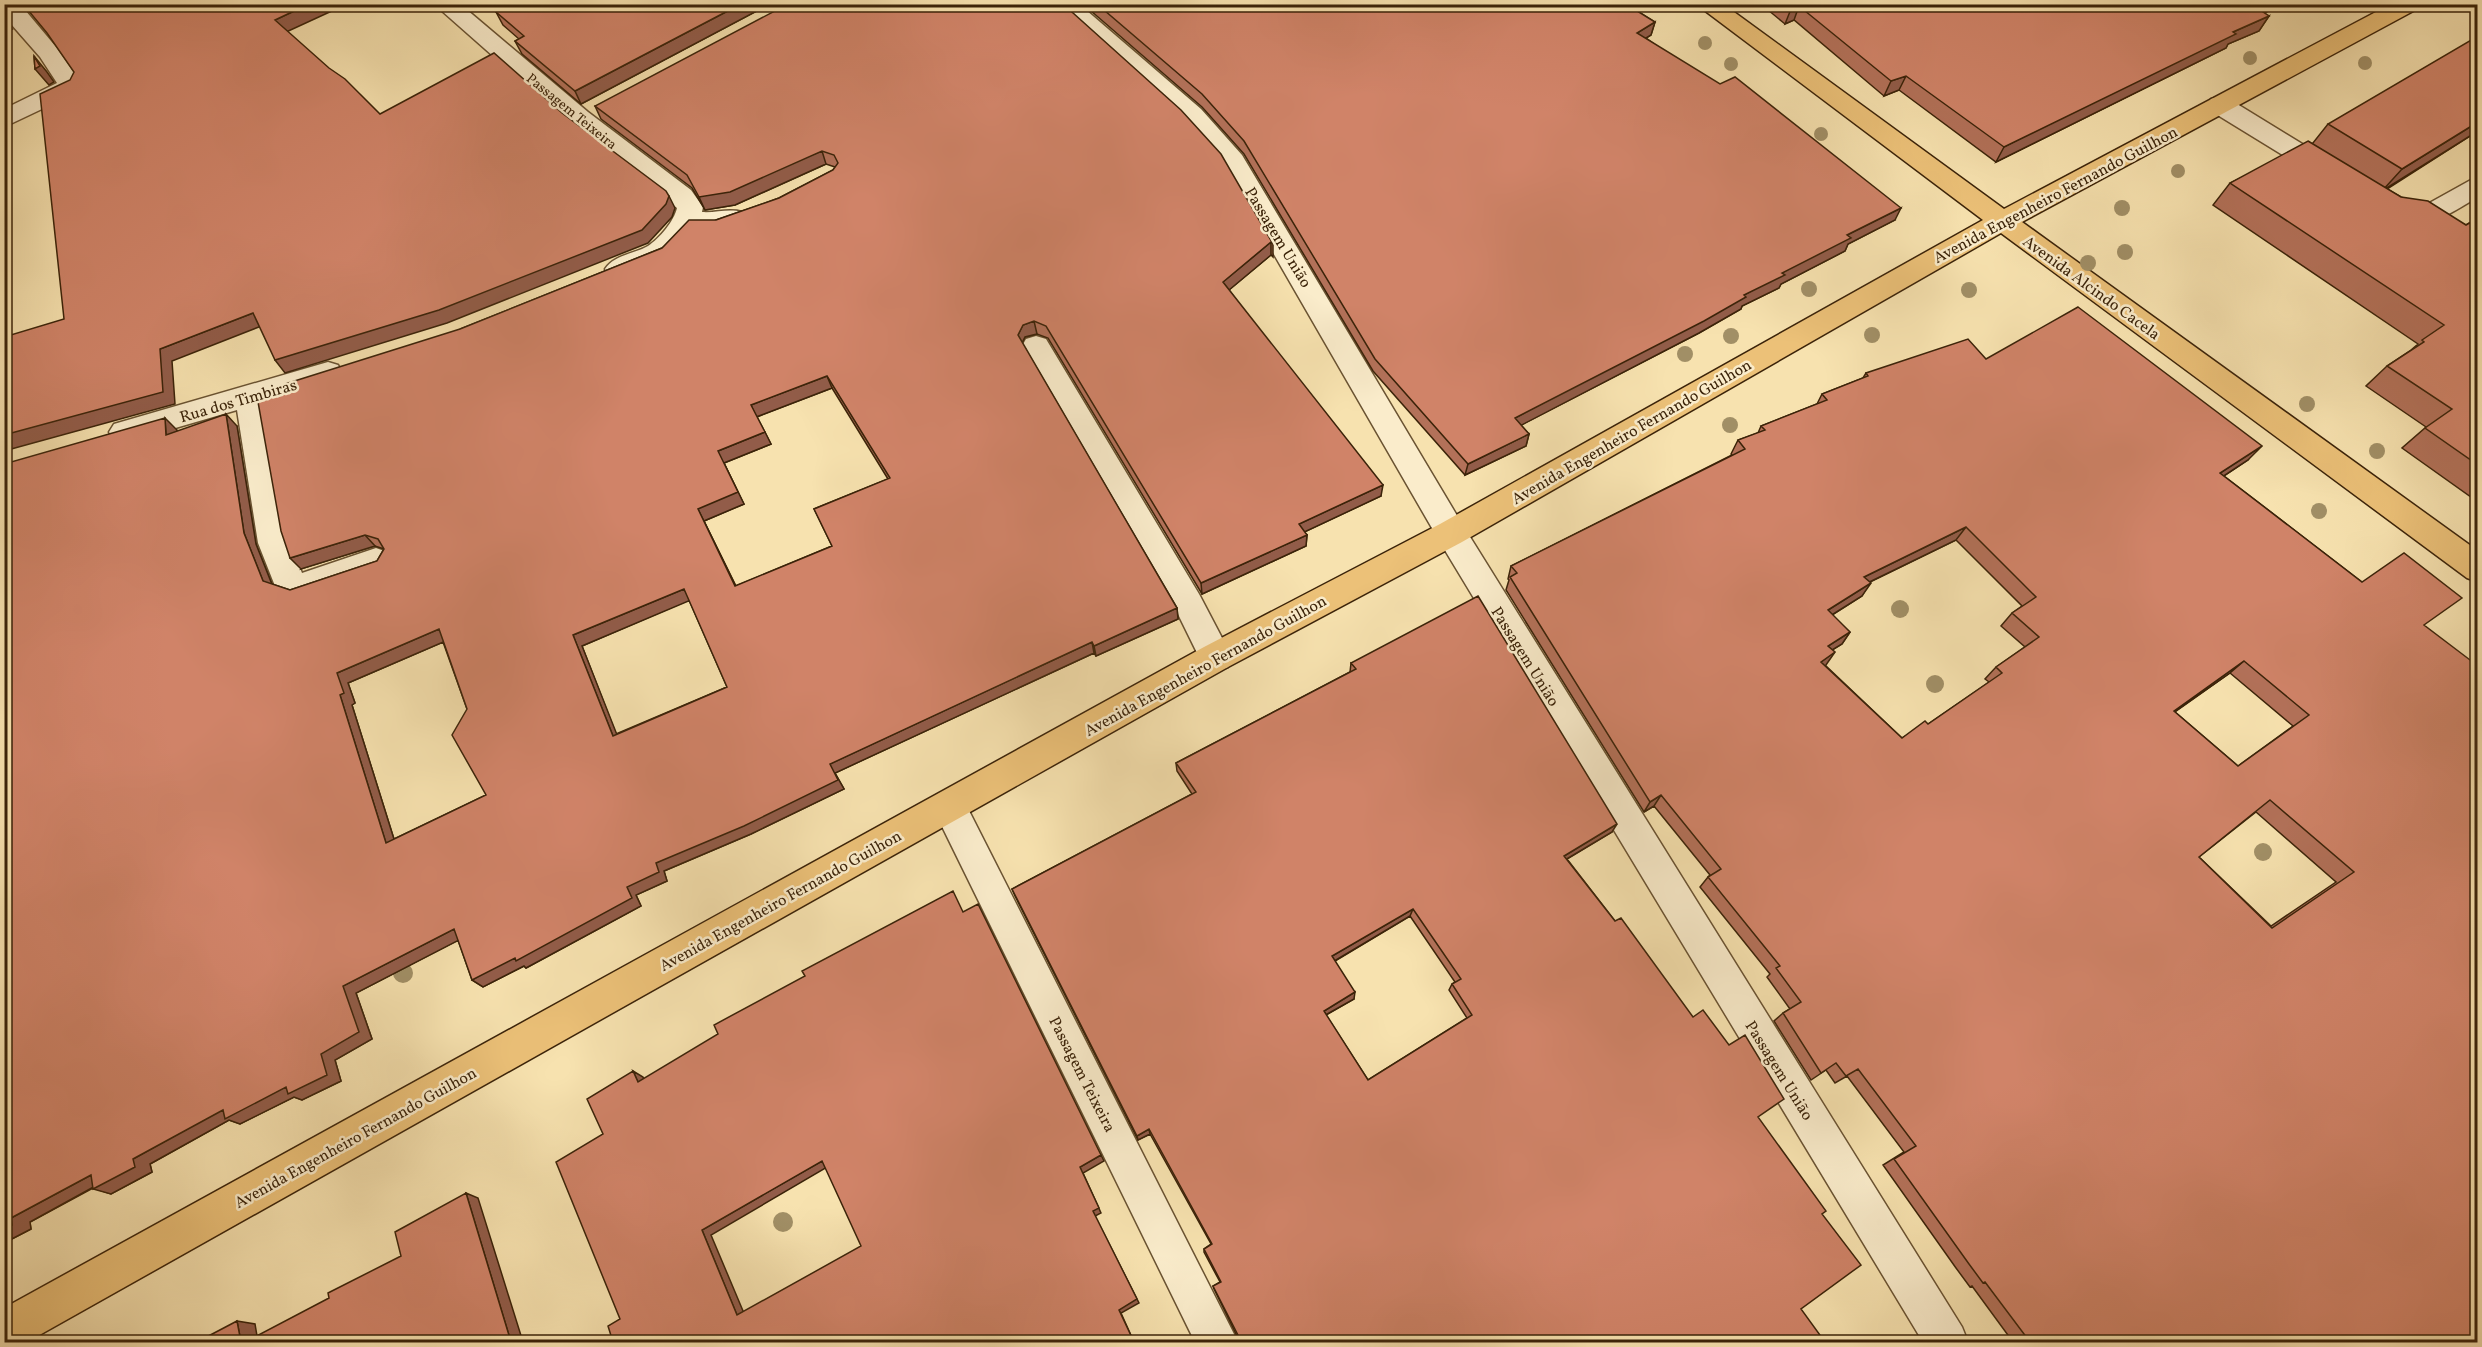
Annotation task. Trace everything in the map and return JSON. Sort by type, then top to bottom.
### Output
[{"type":"main road","name":"Avenida Alcindo Cacela","points":[[1707,4],[2478,569]]},
{"type":"main road","name":"Avenida Engenheiro Fernando Guilhon","points":[[4,1332],[1216,657],[1451,533],[2002,221],[2409,4]]},
{"type":"street","points":[[4,119],[71,86],[48,52],[6,4]]},
{"type":"street","name":"Passagem Teixeira","points":[[445,4],[589,113],[682,196],[690,207],[687,221]]},
{"type":"street","name":"Passagem União","points":[[1064,4],[1192,115],[1233,161],[1281,238],[1451,533],[1947,1342]]},
{"type":"street","points":[[2220,105],[2391,211],[2428,215],[2478,184]]},
{"type":"street","points":[[597,278],[658,252],[687,221],[721,222],[753,211]]},
{"type":"street","points":[[1036,346],[1188,603],[1216,657]]},
{"type":"street","name":"Rua dos Timbiras","points":[[94,440],[351,366]]},
{"type":"street","points":[[249,397],[274,543],[288,582],[302,586],[376,561]]},
{"type":"street","name":"Passagem Teixeira","points":[[949,806],[1217,1342]]},
{"type":"building","points":[[23,4],[309,4],[275,20],[329,68],[345,79],[380,114],[494,53],[562,113],[666,191],[669,196],[666,204],[642,230],[439,310],[275,360],[253,313],[160,349],[163,392],[4,435],[4,337],[64,319],[40,94],[70,80],[74,72]]},
{"type":"building","points":[[503,4],[741,4],[575,91],[515,41],[524,36],[496,12],[506,8]]},
{"type":"building","points":[[788,4],[1063,4],[1181,110],[1221,154],[1273,244],[1271,242],[1223,282],[1383,485],[1299,524],[1307,535],[1201,583],[1046,326],[1034,321],[1023,325],[1018,335],[1177,608],[1094,646],[1092,642],[830,764],[838,780],[744,826],[656,863],[659,872],[627,887],[632,898],[516,961],[515,958],[472,980],[454,929],[343,986],[359,1032],[321,1054],[327,1075],[288,1094],[286,1087],[225,1119],[223,1110],[133,1159],[135,1167],[93,1189],[91,1175],[11,1218],[12,1225],[4,1229],[4,464],[165,418],[166,435],[226,414],[244,533],[263,581],[290,590],[377,561],[384,549],[378,539],[365,535],[290,558],[281,531],[258,402],[289,391],[285,384],[460,329],[662,248],[689,220],[716,220],[779,198],[833,170],[838,163],[834,155],[822,151],[730,192],[699,197],[687,175],[595,106]],"holes":[[[827,376],[890,478],[814,509],[832,546],[735,586],[698,509],[738,492],[718,451],[765,432],[751,405]],[[684,589],[727,687],[613,736],[573,635]],[[439,629],[467,709],[452,735],[486,795],[386,843],[340,695],[344,693],[337,673]]]},
{"type":"building","points":[[1097,4],[1626,4],[1655,22],[1637,33],[1720,84],[1735,77],[1901,208],[1847,235],[1851,238],[1782,273],[1785,275],[1744,295],[1746,297],[1704,321],[1515,418],[1529,434],[1468,464],[1375,359],[1244,141],[1202,94]]},
{"type":"building","points":[[1785,4],[2259,4],[2254,6],[2269,16],[2004,147],[1906,76],[1891,81],[1799,6],[1791,9]]},
{"type":"building","points":[[2478,36],[2478,122],[2402,169],[2328,124]]},
{"type":"building","points":[[34,56],[40,66],[35,69]]},
{"type":"building","points":[[2308,141],[2401,197],[2428,201],[2466,225],[2478,218],[2478,465],[2425,428],[2452,409],[2387,366],[2424,342],[2422,340],[2444,325],[2230,183]]},
{"type":"building","points":[[2078,307],[2262,446],[2220,473],[2362,582],[2404,553],[2462,598],[2424,625],[2478,666],[2478,1342],[2030,1342],[1985,1282],[1983,1283],[1894,1159],[1916,1146],[1858,1069],[1846,1076],[1836,1063],[1821,1073],[1783,1013],[1801,1002],[1776,968],[1780,966],[1708,877],[1721,869],[1661,795],[1650,802],[1510,577],[1517,573],[1511,566],[1745,449],[1738,440],[1765,430],[1761,426],[1827,400],[1822,394],[1868,376],[1866,373],[1968,339],[1986,359]],"holes":[[[1966,527],[2036,597],[2012,613],[2039,637],[1996,667],[2002,673],[1928,724],[1925,721],[1902,738],[1821,662],[1835,652],[1828,646],[1850,632],[1828,610],[1871,583],[1864,577]],[[2244,661],[2309,715],[2238,766],[2174,711]],[[2270,800],[2354,872],[2272,928],[2199,857]]]},
{"type":"building","points":[[1478,596],[1617,824],[1564,856],[1615,921],[1621,918],[1693,1017],[1703,1010],[1729,1045],[1745,1035],[1784,1099],[1758,1117],[1826,1211],[1822,1214],[1861,1265],[1801,1309],[1825,1342],[1237,1342],[1240,1339],[1213,1286],[1221,1282],[1204,1249],[1212,1244],[1149,1129],[1137,1136],[1012,889],[1196,792],[1176,763],[1356,669],[1351,663]],"holes":[[[1413,909],[1461,979],[1452,984],[1472,1015],[1368,1080],[1324,1011],[1355,992],[1332,956]]]},
{"type":"building","points":[[953,891],[963,912],[978,904],[1101,1155],[1080,1167],[1099,1208],[1093,1211],[1137,1299],[1119,1310],[1134,1342],[613,1342],[608,1326],[620,1319],[556,1162],[603,1134],[587,1099],[633,1071],[638,1082],[718,1034],[714,1025],[805,976],[802,971]],"holes":[[[822,1161],[861,1246],[737,1315],[702,1230]]]},
{"type":"building","points":[[466,1193],[511,1342],[245,1342],[329,1298],[328,1293],[401,1256],[395,1232]]},
{"type":"building","points":[[237,1321],[241,1342],[197,1342]]}]
